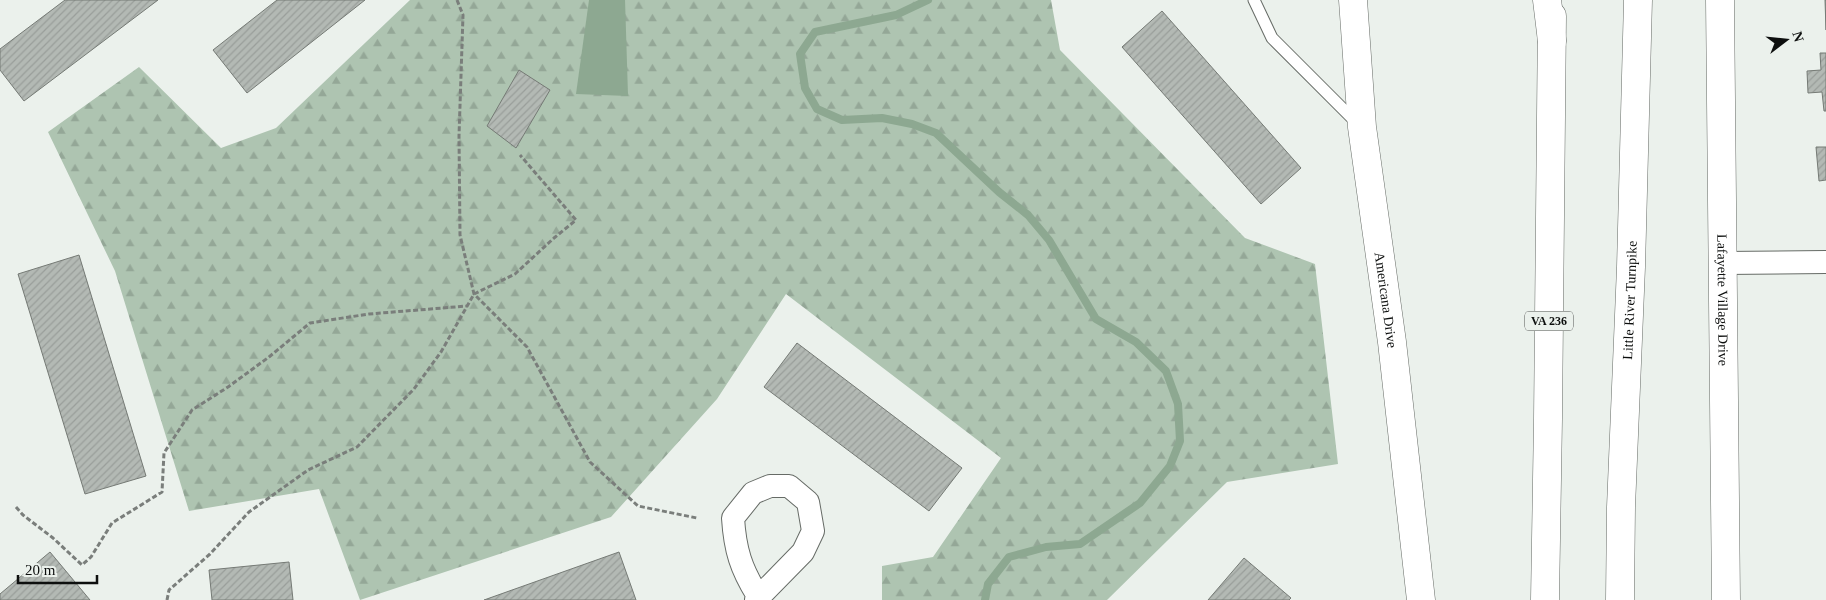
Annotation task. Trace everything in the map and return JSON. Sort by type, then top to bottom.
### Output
[{"type":"main road","name":"Americana Drive","points":[[1354,0],[1362,128],[1392,342],[1421,600]]},
{"type":"main road","points":[[1547,0],[1552,41]]},
{"type":"main road","name":"VA 236","points":[[1544,600],[1548,419],[1552,0]]},
{"type":"main road","name":"Little River Turnpike","points":[[1620,600],[1621,507],[1631,257],[1638,0]]},
{"type":"main road","name":"Lafayette Village Drive","points":[[1720,0],[1726,600]]},
{"type":"street","points":[[1723,262],[1826,262]]},
{"type":"street","points":[[770,486],[789,486],[808,502],[813,531],[803,552],[757,598],[744,574],[735,541],[733,518],[753,493],[770,486]]},
{"type":"lane","points":[[1254,0],[1272,38],[1362,128]]},
{"type":"path","points":[[457,0],[463,15],[458,136],[460,235],[474,294],[527,347],[590,462],[638,506],[697,518]]},
{"type":"path","points":[[167,600],[169,590],[210,554],[249,512],[308,470],[357,447],[414,389],[441,352],[474,294],[515,274],[576,220],[520,155]]},
{"type":"path","points":[[16,507],[82,565],[90,557],[112,523],[162,492],[164,453],[192,410],[228,388],[310,323],[369,314],[468,306]]},
{"type":"green space","points":[[410,0],[1051,0],[1060,50],[1245,238],[1315,264],[1338,464],[1227,482],[1107,600],[882,600],[882,566],[933,557],[1001,458],[786,294],[717,399],[611,517],[360,600],[319,489],[189,511],[115,271],[48,132],[139,67],[221,148],[276,128]]},
{"type":"shaded area","points":[[589,0],[625,0],[628,96],[576,94]]},
{"type":"building","points":[[65,0],[158,0],[24,101],[0,70],[0,49]]},
{"type":"building","points":[[277,0],[365,0],[247,93],[213,50]]},
{"type":"building","points":[[1162,11],[1301,168],[1261,204],[1122,47]]},
{"type":"building","points":[[1820,53],[1826,53],[1826,111],[1824,111],[1822,92],[1808,93],[1807,71],[1821,70]]},
{"type":"building","points":[[519,70],[550,90],[516,148],[487,126]]},
{"type":"building","points":[[1816,147],[1826,147],[1826,180],[1819,181]]},
{"type":"building","points":[[79,255],[146,476],[85,494],[18,274]]},
{"type":"building","points":[[797,343],[962,468],[929,511],[764,387]]},
{"type":"building","points":[[50,552],[90,600],[0,600],[0,594]]},
{"type":"building","points":[[619,552],[636,600],[484,600]]},
{"type":"building","points":[[1244,558],[1291,598],[1289,600],[1208,600]]},
{"type":"building","points":[[289,562],[293,600],[212,600],[209,570]]},
{"type":"waterway","points":[[928,0],[896,15],[815,32],[800,54],[805,88],[817,109],[842,120],[882,118],[912,124],[936,133],[999,192],[1028,215],[1049,240],[1096,319],[1136,342],[1166,371],[1178,404],[1180,441],[1170,466],[1140,503],[1080,544],[1046,547],[1009,557],[988,584],[985,600]]}]
